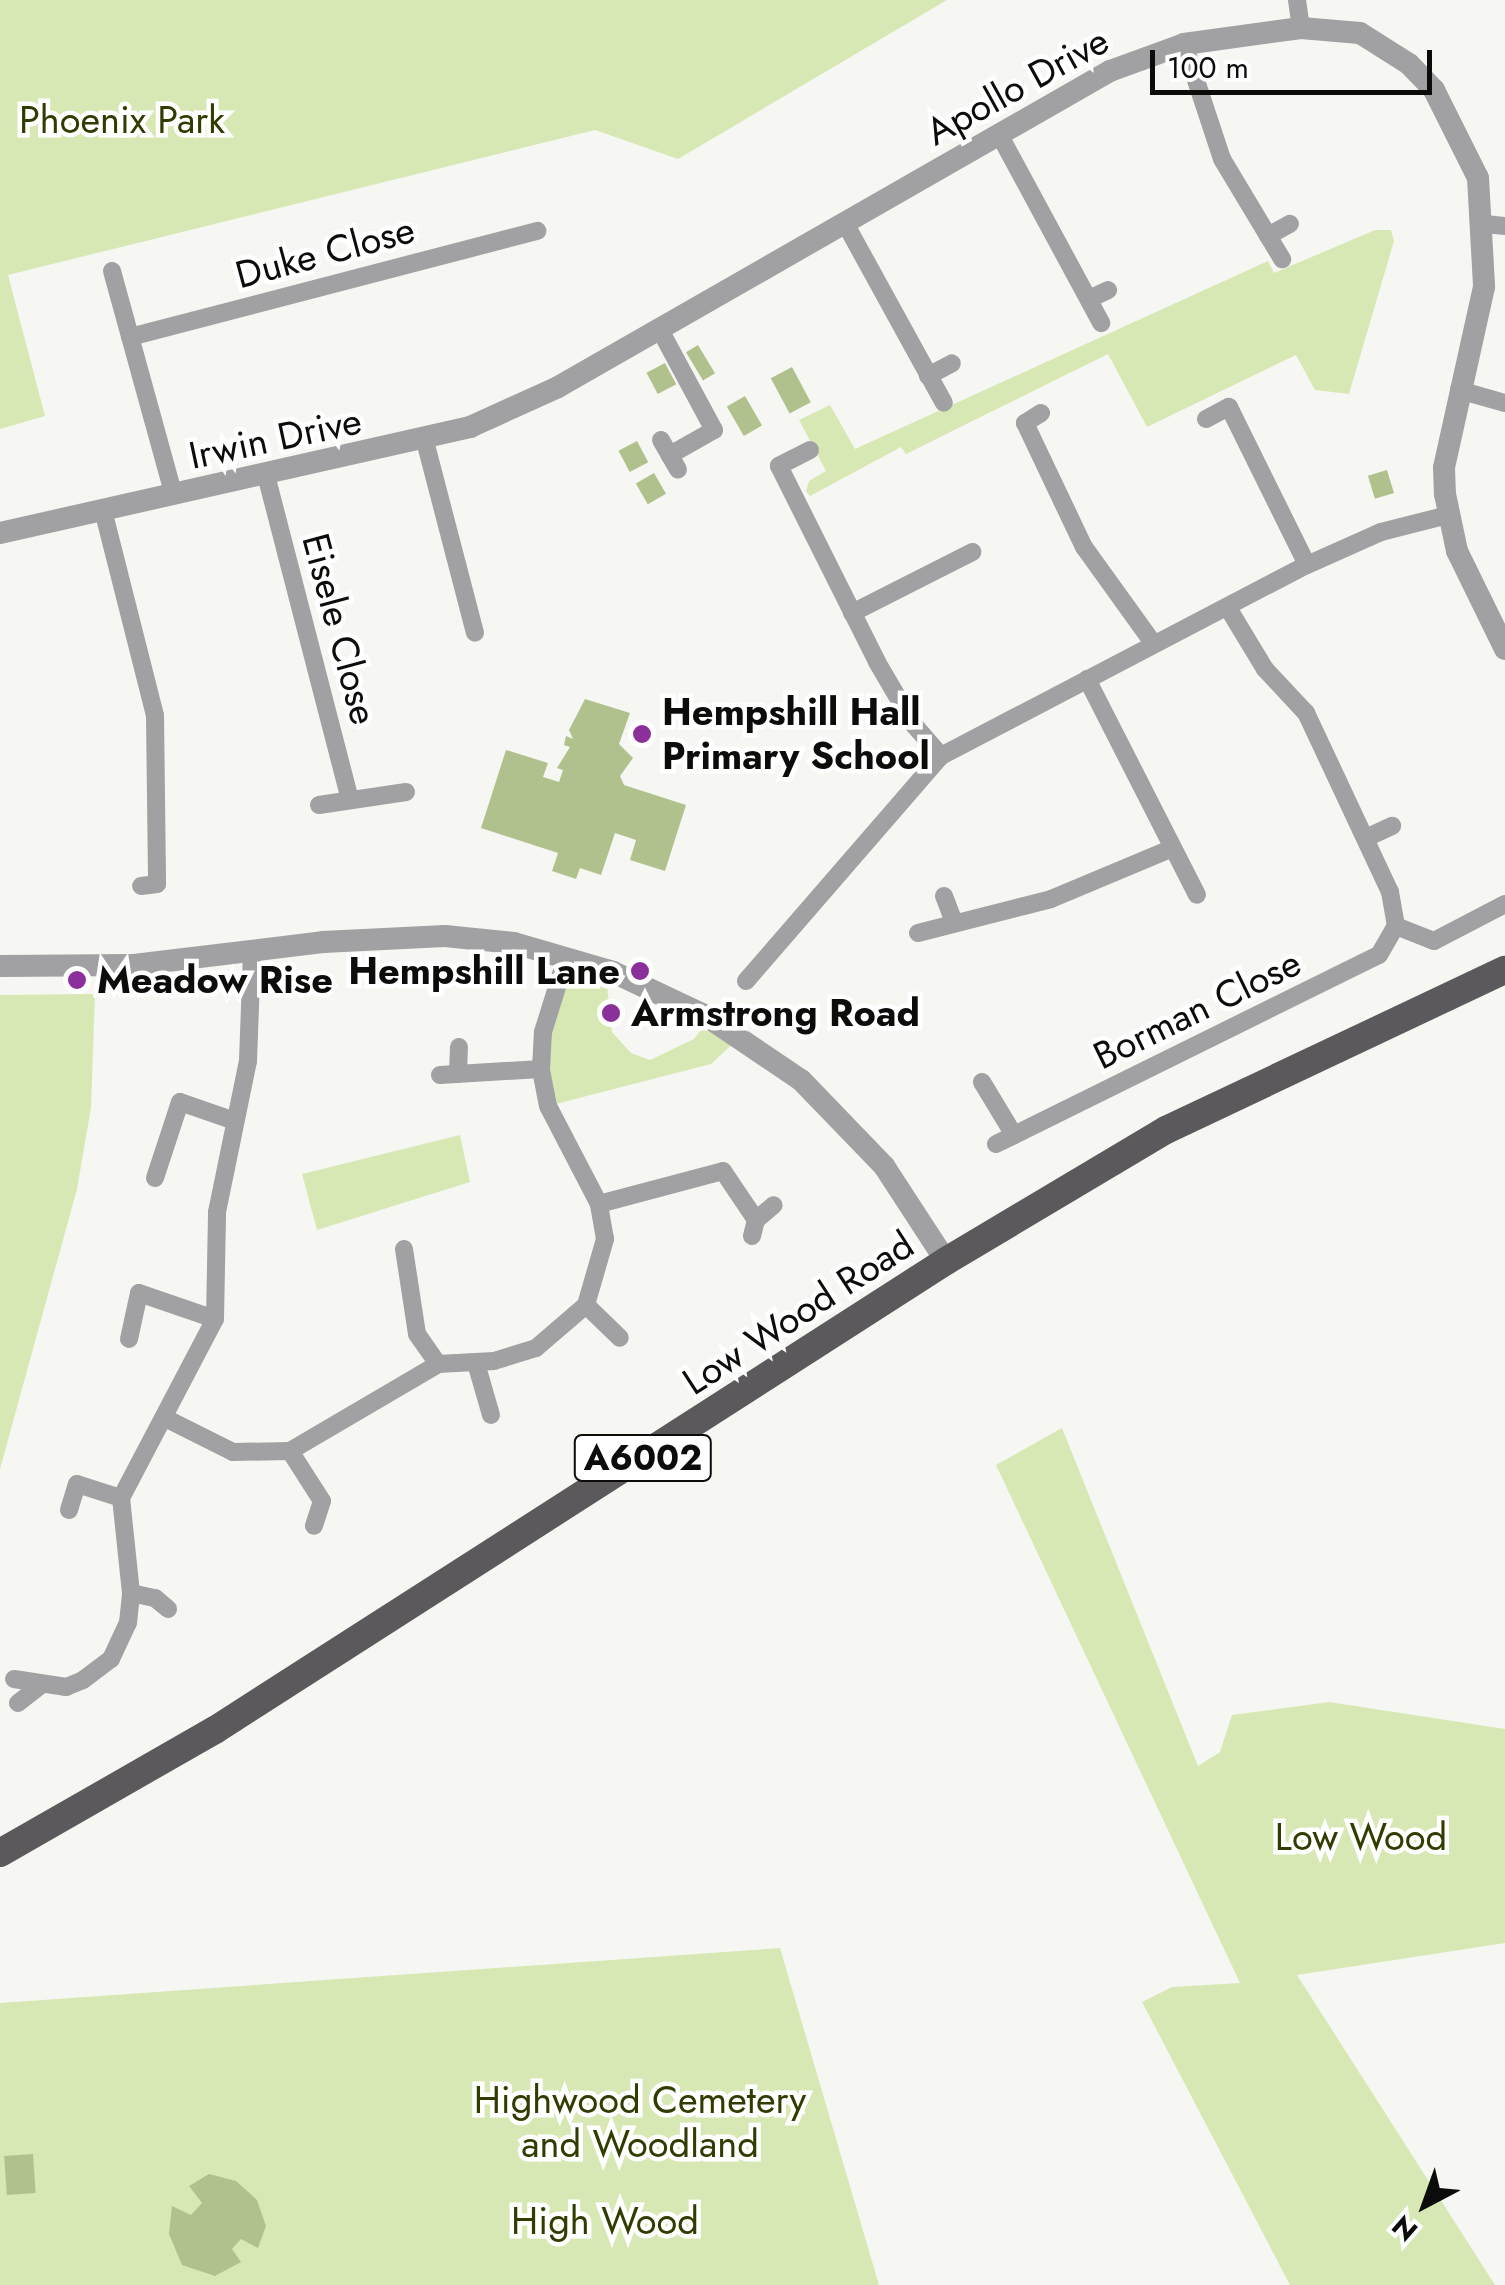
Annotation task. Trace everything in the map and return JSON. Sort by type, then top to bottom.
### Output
[{"type":"main road","name":"Low Wood Road","points":[[0,1852],[215,1730],[446,1586],[946,1261],[1166,1130],[1505,970]]},
{"type":"street","points":[[1297,0],[1301,28]]},
{"type":"street","name":"Apollo Drive","points":[[558,386],[1110,71],[1184,44],[1301,28],[1360,33],[1409,64],[1434,90],[1478,178],[1495,225],[1444,468],[1448,515],[1457,551],[1505,649]]},
{"type":"street","points":[[1184,44],[1206,124],[1282,259]]},
{"type":"street","points":[[998,134],[1101,323]]},
{"type":"street","points":[[845,223],[944,403]]},
{"type":"street","points":[[1268,236],[1290,224]]},
{"type":"street","name":"Duke Close","points":[[130,337],[537,231]]},
{"type":"street","points":[[112,271],[174,496]]},
{"type":"street","points":[[1089,299],[1108,290]]},
{"type":"street","points":[[659,328],[714,430],[669,455]]},
{"type":"street","points":[[928,376],[952,362]]},
{"type":"street","name":"Irwin Drive","points":[[0,533],[424,441],[502,413],[558,386]]},
{"type":"street","points":[[1459,390],[1505,403]]},
{"type":"street","points":[[1206,419],[1229,407],[1307,565]]},
{"type":"street","points":[[1041,413],[1025,422],[1084,546],[1154,643]]},
{"type":"street","points":[[424,441],[478,622]]},
{"type":"street","points":[[810,450],[779,466],[852,613],[914,725],[941,756]]},
{"type":"street","name":"Eisele Close","points":[[266,475],[350,800]]},
{"type":"street","points":[[103,510],[155,715],[157,884],[141,886]]},
{"type":"street","points":[[746,981],[941,756],[1307,565],[1381,532],[1448,515]]},
{"type":"street","points":[[852,613],[972,552]]},
{"type":"street","points":[[1228,608],[1265,669],[1306,712],[1390,892],[1396,926],[1434,941],[1505,904]]},
{"type":"street","points":[[1087,679],[1197,895]]},
{"type":"street","points":[[319,805],[406,792]]},
{"type":"street","points":[[1366,838],[1392,826]]},
{"type":"street","points":[[918,934],[1050,900],[1173,848]]},
{"type":"street","points":[[944,896],[954,922]]},
{"type":"street","name":"Borman Close","points":[[996,1144],[1379,955],[1396,926]]},
{"type":"street","points":[[0,966],[134,965],[252,950],[444,936],[514,943],[566,958],[691,1008],[801,1080],[884,1166],[946,1261]]},
{"type":"street","points":[[14,1680],[40,1686],[82,1680],[111,1659],[128,1623],[131,1593],[121,1498],[215,1319],[217,1212],[254,1015],[252,950]]},
{"type":"street","points":[[165,1418],[233,1452],[290,1452],[438,1364],[476,1363],[536,1348],[586,1305],[604,1239],[598,1204],[548,1106],[541,1069],[543,1032],[566,958]]},
{"type":"street","points":[[459,1047],[449,1074],[541,1069]]},
{"type":"street","points":[[982,1082],[1014,1135]]},
{"type":"street","points":[[155,1178],[180,1102],[236,1120]]},
{"type":"street","points":[[598,1204],[723,1171],[754,1228],[774,1205]]},
{"type":"street","points":[[404,1249],[417,1334],[438,1364]]},
{"type":"street","points":[[129,1339],[139,1292],[215,1319]]},
{"type":"street","points":[[586,1305],[620,1338]]},
{"type":"street","points":[[476,1363],[491,1415]]},
{"type":"street","points":[[290,1452],[322,1501],[314,1526]]},
{"type":"street","points":[[69,1510],[77,1484],[121,1498]]},
{"type":"street","points":[[131,1593],[155,1598],[168,1609]]},
{"type":"street","points":[[18,1703],[40,1686]]},
{"type":"green space","name":"Phoenix Park","points":[[0,0],[947,0],[678,159],[595,130],[8,275],[45,416],[0,429]]},
{"type":"green space","points":[[1375,230],[1391,230],[1394,241],[1349,394],[1315,390],[1296,355],[1147,427],[1108,354],[906,454],[901,447],[810,496],[806,491],[809,481],[826,471],[799,420],[830,405],[855,449],[1268,261],[1274,273]]},
{"type":"green space","points":[[565,980],[607,985],[612,1032],[631,1053],[650,1060],[694,1039],[707,1022],[740,1037],[711,1064],[548,1106],[541,1069]]},
{"type":"green space","points":[[95,994],[91,1108],[77,1189],[0,1469],[0,995]]},
{"type":"green space","points":[[460,1135],[470,1182],[317,1230],[302,1174]]},
{"type":"green space","name":"Low Wood","points":[[1062,1428],[1198,1766],[1220,1752],[1232,1715],[1329,1702],[1505,1729],[1505,1943],[1297,1975],[1495,2285],[1290,2285],[1142,2002],[1172,1987],[1240,1983],[996,1465]]},
{"type":"green space","name":"Highwood Cemetery and Woodland","points":[[780,1948],[879,2285],[0,2285],[0,2003]]},
{"type":"building","points":[[698,345],[715,373],[703,380],[686,352]]},
{"type":"building","points":[[665,363],[676,384],[658,394],[646,373]]},
{"type":"building","points":[[792,367],[811,402],[790,414],[771,378]]},
{"type":"building","points":[[745,396],[762,425],[744,436],[727,407]]},
{"type":"building","points":[[637,441],[648,462],[630,472],[618,451]]},
{"type":"building","points":[[1387,470],[1394,493],[1375,499],[1368,476]]},
{"type":"building","points":[[654,473],[666,494],[648,504],[636,484]]},
{"type":"building","points":[[585,699],[630,713],[619,744],[633,758],[620,776],[624,785],[686,805],[665,871],[630,860],[636,840],[615,833],[601,875],[580,868],[576,879],[552,871],[558,853],[481,828],[506,750],[548,763],[543,777],[559,782],[563,770],[557,768],[570,747],[564,745],[566,736],[573,739],[569,730]]},
{"type":"building","points":[[33,2154],[36,2193],[7,2195],[4,2156]]},
{"type":"building","points":[[209,2174],[236,2181],[257,2200],[266,2226],[258,2248],[241,2239],[232,2249],[241,2262],[215,2276],[182,2265],[169,2234],[172,2206],[191,2215],[202,2203],[189,2186]]},
{"type":"place","name":"Hempshill Hall Primary School","points":[[642,734]]},
{"type":"place","name":"Hempshill Lane","points":[[640,971]]},
{"type":"place","name":"Meadow Rise","points":[[77,980]]},
{"type":"place","name":"Armstrong Road","points":[[611,1013]]},
{"type":"park label","name":"High Wood","points":[[605,2221]]}]
